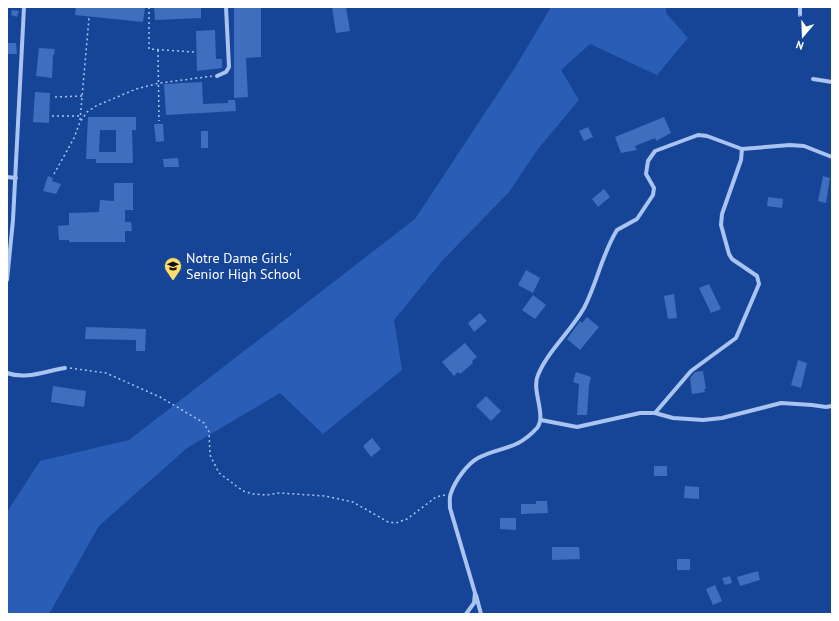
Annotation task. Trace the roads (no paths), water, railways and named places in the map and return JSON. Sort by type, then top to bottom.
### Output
[{"type":"street","points":[[7,280],[16,178],[24,7]]},
{"type":"street","points":[[217,76],[226,72],[229,67],[226,7]]},
{"type":"street","points":[[800,7],[800,15]]},
{"type":"street","points":[[812,79],[832,82]]},
{"type":"street","points":[[482,614],[450,508],[450,494],[460,476],[478,458],[509,448],[523,440],[538,427],[541,420],[536,390],[537,377],[543,365],[571,329],[584,307],[616,230],[637,220],[653,195],[654,188],[646,174],[648,161],[655,151],[698,135],[707,136],[742,149],[790,145],[804,146],[832,157]]},
{"type":"street","points":[[656,413],[691,371],[736,338],[759,284],[757,276],[732,259],[729,254],[721,225],[722,214],[741,160],[742,149]]},
{"type":"street","points":[[7,177],[16,178]]},
{"type":"street","points":[[7,373],[16,376],[32,376],[65,368]]},
{"type":"street","points":[[541,420],[577,427],[640,413],[656,413],[673,418],[702,420],[722,418],[781,403],[826,407],[832,406]]},
{"type":"street","points":[[466,614],[474,603],[475,593]]},
{"type":"place","name":"Notre Dame Girls' Senior High School","points":[[173,281]]}]
